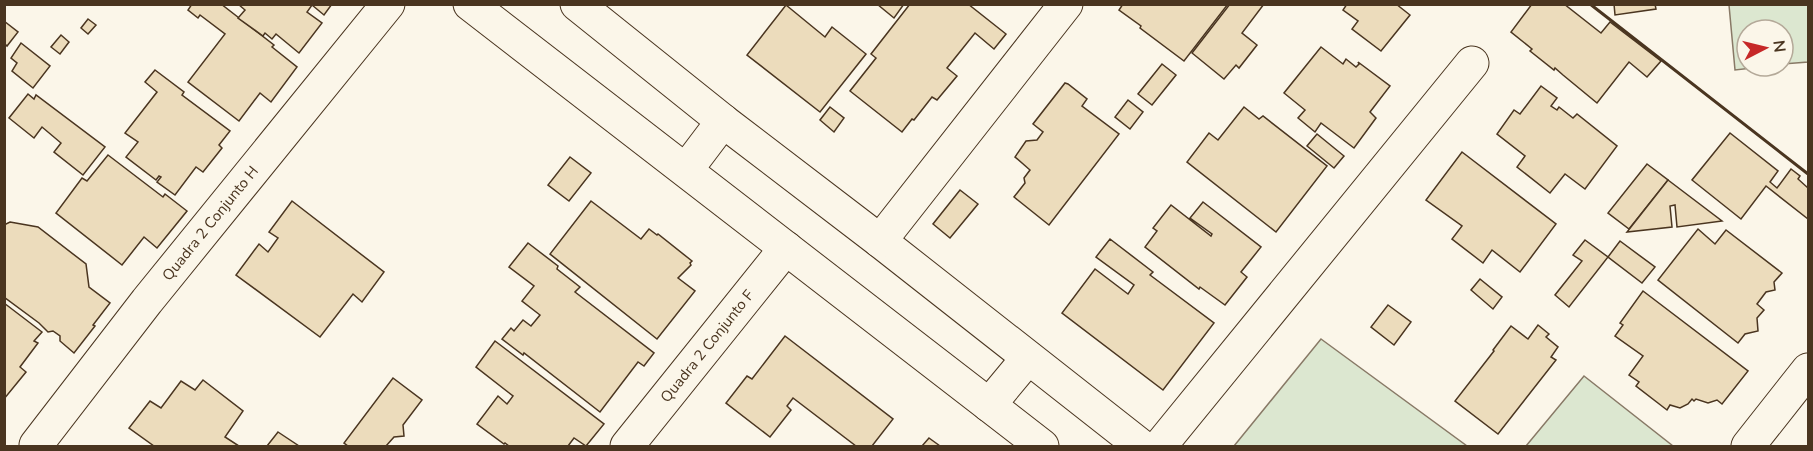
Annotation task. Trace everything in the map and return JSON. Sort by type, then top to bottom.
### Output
[{"type":"street","name":"Quadra 2 Conjunto H","points":[[36,445],[147,301],[388,4]]},
{"type":"street","points":[[470,4],[1042,447]]},
{"type":"street","points":[[577,4],[613,15],[723,121],[880,241],[1141,447]]},
{"type":"street","points":[[880,241],[1066,4]]},
{"type":"street","points":[[1160,447],[1472,63]]},
{"type":"street","points":[[686,170],[723,121]]},
{"type":"street","name":"Quadra 2 Conjunto F","points":[[627,447],[786,248]]},
{"type":"street","points":[[989,405],[1028,358]]},
{"type":"street","points":[[1748,447],[1809,370]]},
{"type":"green space","points":[[1729,5],[1808,5],[1808,62],[1795,63],[1795,18],[1735,18],[1735,70]]},
{"type":"green space","points":[[1321,339],[1467,446],[1234,446]]},
{"type":"green space","points":[[1584,376],[1673,446],[1526,446]]},
{"type":"building","points":[[192,4],[221,4],[274,45],[272,47],[297,67],[271,102],[260,93],[239,121],[188,82],[225,34],[200,15],[198,18],[188,10]]},
{"type":"building","points":[[238,4],[332,4],[324,15],[312,5],[307,12],[322,23],[299,53],[276,34],[272,39],[265,33],[263,36],[238,18],[245,10]]},
{"type":"building","points":[[877,4],[904,4],[894,18]]},
{"type":"building","points":[[910,4],[968,4],[1006,34],[994,49],[975,33],[947,68],[957,76],[937,100],[932,97],[902,132],[850,91],[876,58],[871,54]]},
{"type":"building","points":[[1123,4],[1228,4],[1184,61],[1119,10]]},
{"type":"building","points":[[1230,4],[1264,4],[1242,33],[1257,45],[1239,68],[1236,65],[1224,79],[1192,53]]},
{"type":"building","points":[[1347,4],[1396,4],[1410,15],[1381,51],[1352,29],[1358,21],[1343,10]]},
{"type":"building","points":[[1532,4],[1564,4],[1601,33],[1610,22],[1661,61],[1647,77],[1629,62],[1597,103],[1555,68],[1554,70],[1530,51],[1532,49],[1511,32]]},
{"type":"building","points":[[1614,4],[1655,4],[1656,9],[1615,15]]},
{"type":"building","points":[[786,5],[825,37],[832,27],[866,54],[820,112],[747,55]]},
{"type":"building","points":[[88,19],[96,25],[88,34],[81,28]]},
{"type":"building","points":[[4,21],[18,32],[7,46],[4,43]]},
{"type":"building","points":[[61,35],[69,42],[60,54],[51,47]]},
{"type":"building","points":[[21,43],[50,66],[33,88],[12,71],[17,63],[11,58]]},
{"type":"building","points":[[1321,47],[1343,64],[1346,59],[1356,67],[1358,62],[1390,86],[1370,112],[1376,118],[1354,148],[1321,123],[1315,132],[1298,118],[1305,110],[1284,93]]},
{"type":"building","points":[[1162,64],[1176,75],[1152,105],[1138,94]]},
{"type":"building","points":[[155,70],[184,92],[182,95],[230,131],[219,145],[222,148],[203,172],[196,167],[175,195],[157,182],[161,177],[159,176],[156,180],[126,157],[138,142],[125,133],[157,92],[145,82]]},
{"type":"building","points":[[1065,83],[1087,99],[1082,106],[1119,134],[1049,225],[1014,197],[1025,183],[1024,178],[1030,170],[1015,157],[1026,141],[1037,140],[1043,132],[1033,124]]},
{"type":"building","points":[[1541,86],[1557,98],[1551,106],[1557,110],[1559,107],[1573,118],[1577,114],[1617,146],[1585,189],[1565,174],[1550,193],[1517,167],[1525,156],[1497,134],[1514,110],[1520,114]]},
{"type":"building","points":[[28,94],[34,99],[36,95],[105,147],[83,175],[54,152],[61,143],[42,127],[34,138],[9,118]]},
{"type":"building","points":[[1128,100],[1143,112],[1130,129],[1115,117]]},
{"type":"building","points":[[830,107],[844,118],[834,132],[820,120]]},
{"type":"building","points":[[1244,107],[1259,119],[1263,116],[1327,166],[1276,232],[1187,162],[1209,133],[1218,140]]},
{"type":"building","points":[[1730,133],[1778,171],[1770,182],[1777,188],[1791,169],[1800,176],[1798,179],[1808,188],[1808,219],[1766,186],[1741,219],[1692,180]]},
{"type":"building","points":[[1317,134],[1344,156],[1334,168],[1307,146]]},
{"type":"building","points":[[1462,152],[1556,224],[1520,272],[1492,250],[1483,263],[1452,239],[1462,226],[1426,200]]},
{"type":"building","points":[[108,155],[163,197],[165,194],[187,211],[157,248],[144,237],[122,265],[56,213],[82,178],[87,181]]},
{"type":"building","points":[[570,157],[591,173],[569,201],[548,185]]},
{"type":"building","points":[[1647,164],[1668,180],[1629,229],[1608,213]]},
{"type":"building","points":[[1668,180],[1722,221],[1677,227],[1675,205],[1670,206],[1672,227],[1627,232]]},
{"type":"building","points":[[960,190],[978,204],[950,238],[933,224]]},
{"type":"building","points":[[292,201],[384,272],[362,302],[353,294],[320,337],[236,275],[259,244],[268,252],[278,238],[269,232]]},
{"type":"building","points":[[591,201],[641,239],[649,229],[692,261],[678,278],[695,291],[657,339],[550,254]]},
{"type":"building","points":[[1203,202],[1261,247],[1241,272],[1247,277],[1225,305],[1200,287],[1199,289],[1145,247],[1157,231],[1153,228],[1171,205],[1211,236],[1212,234],[1190,218]]},
{"type":"building","points":[[10,222],[38,227],[86,264],[89,287],[110,303],[74,353],[60,341],[60,336],[53,331],[48,332],[4,297],[4,225]]},
{"type":"building","points":[[1698,229],[1715,244],[1726,230],[1782,273],[1774,282],[1775,290],[1766,292],[1757,304],[1764,310],[1757,318],[1758,331],[1745,334],[1738,343],[1658,280]]},
{"type":"building","points":[[1110,239],[1153,272],[1150,275],[1214,323],[1163,390],[1062,313],[1095,269],[1128,294],[1134,285],[1096,257]]},
{"type":"building","points":[[1585,240],[1608,257],[1569,307],[1555,295],[1582,261],[1573,255]]},
{"type":"building","points":[[1620,241],[1655,267],[1642,283],[1608,257]]},
{"type":"building","points":[[528,243],[558,266],[557,269],[580,287],[575,292],[654,353],[644,366],[638,362],[600,412],[524,353],[523,355],[502,339],[511,328],[514,331],[523,320],[531,326],[540,315],[522,301],[534,286],[509,267]]},
{"type":"building","points":[[1480,279],[1502,297],[1493,309],[1471,290]]},
{"type":"building","points":[[1643,291],[1748,371],[1722,404],[1717,400],[1708,403],[1692,399],[1680,408],[1670,405],[1667,410],[1636,386],[1639,382],[1629,375],[1643,356],[1615,336],[1623,325],[1620,323]]},
{"type":"building","points":[[4,303],[42,332],[34,341],[38,343],[20,367],[26,372],[4,399]]},
{"type":"building","points":[[1388,305],[1411,322],[1394,345],[1371,327]]},
{"type":"building","points":[[1538,325],[1549,334],[1546,337],[1558,347],[1551,357],[1556,360],[1498,434],[1455,401],[1511,326],[1528,339]]},
{"type":"building","points":[[785,336],[893,419],[872,446],[856,446],[793,398],[787,406],[791,410],[770,437],[726,403],[747,376],[752,379]]},
{"type":"building","points":[[495,341],[604,424],[586,446],[574,438],[568,446],[509,446],[477,424],[498,396],[507,404],[513,396],[476,367]]},
{"type":"building","points":[[393,378],[422,400],[403,425],[404,436],[394,437],[386,446],[348,446],[344,443]]},
{"type":"building","points":[[203,380],[243,411],[225,437],[239,446],[154,446],[129,428],[150,401],[161,408],[181,381],[195,390]]},
{"type":"building","points":[[278,432],[299,446],[267,446]]},
{"type":"building","points":[[929,438],[940,446],[922,446]]},
{"type":"wall","points":[[1590,4],[1808,174]]}]
